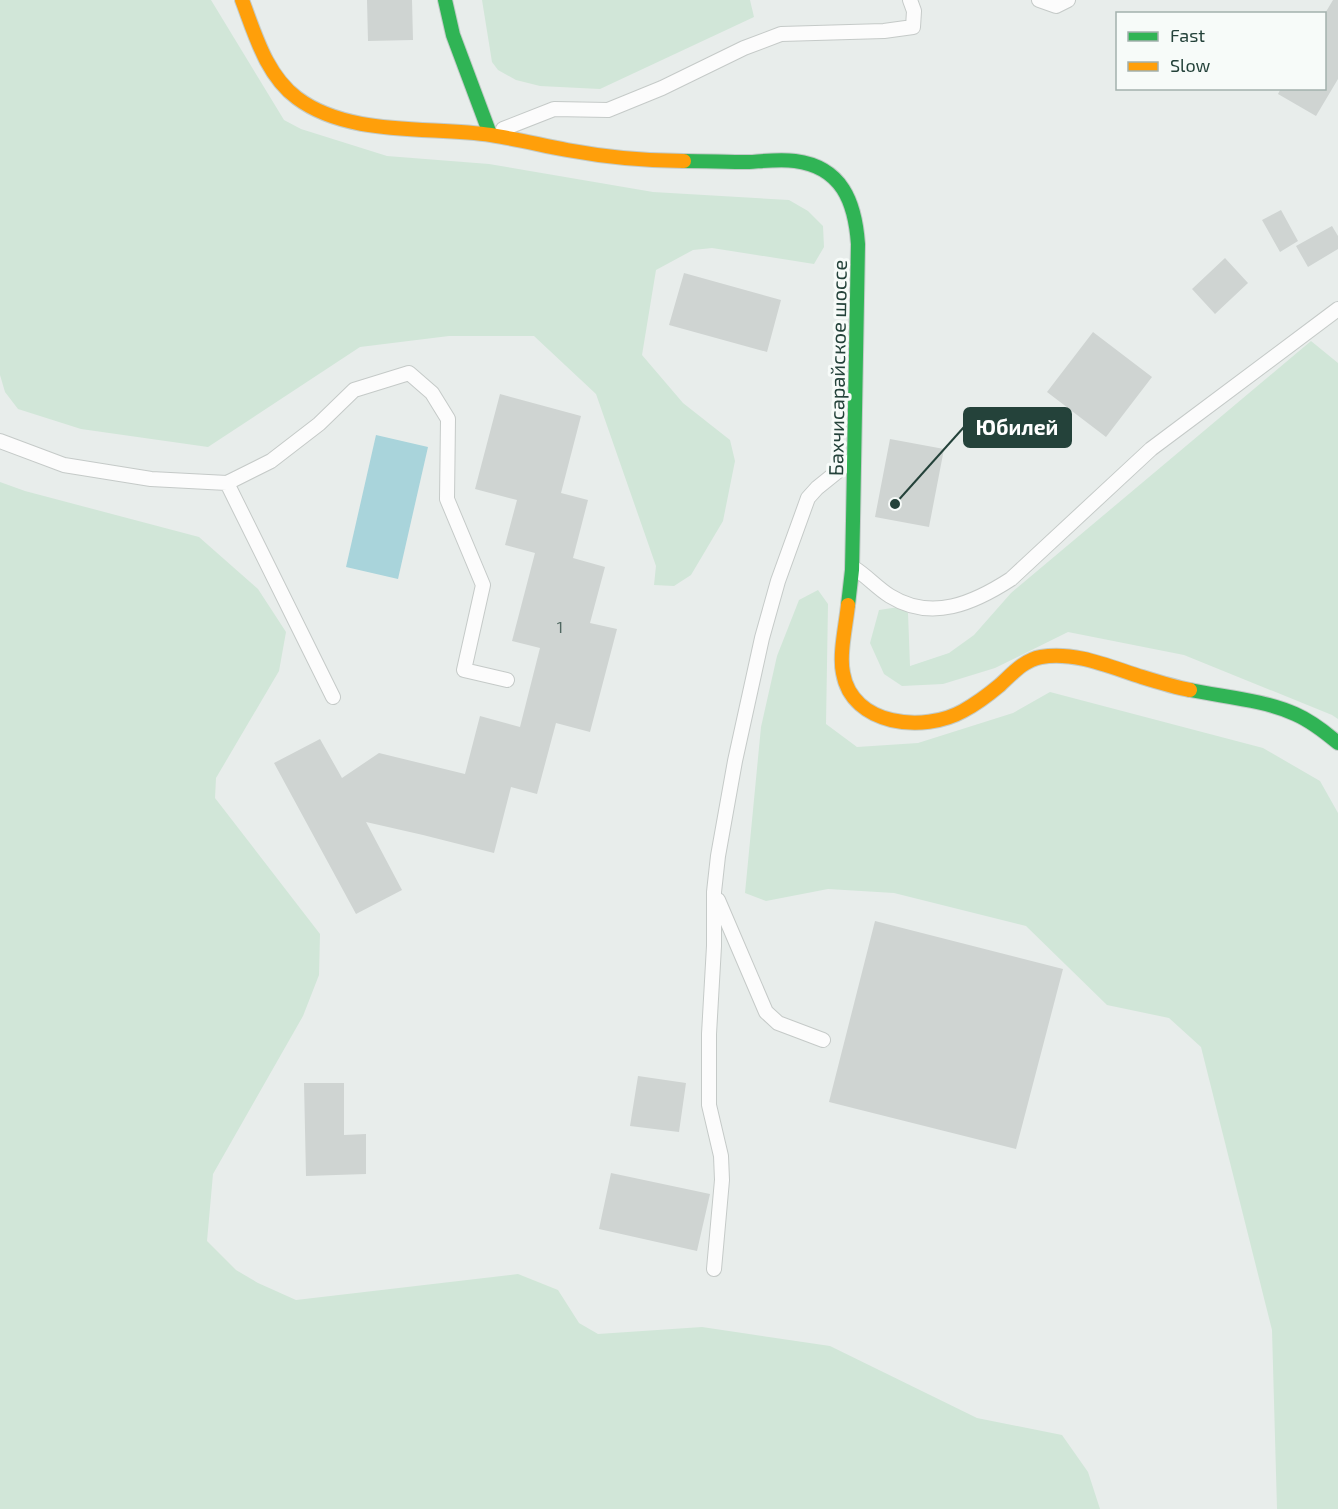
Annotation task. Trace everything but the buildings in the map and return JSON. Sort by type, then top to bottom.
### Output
[{"type":"main road","name":"Бахчисарайское шоссе","points":[[242,0],[260,45],[281,84],[297,98],[315,109],[341,119],[377,125],[490,134],[593,154],[651,160],[747,162],[779,159],[806,162],[829,173],[847,192],[856,216],[858,244],[852,567],[843,675],[851,693],[862,706],[878,716],[896,721],[918,724],[933,723],[974,705],[1021,666],[1040,657],[1058,656],[1103,664],[1171,686],[1288,711],[1311,722],[1338,743]]},
{"type":"main road","points":[[445,0],[453,35],[490,134]]},
{"type":"lane","points":[[490,134],[554,109],[608,110],[662,88],[744,48],[781,34],[884,31],[912,27],[914,11],[910,0]]},
{"type":"lane","points":[[1039,0],[1056,6],[1068,0]]},
{"type":"lane","points":[[852,567],[863,573],[889,596],[906,605],[926,609],[946,608],[990,593],[1011,579],[1150,449],[1338,309]]},
{"type":"lane","points":[[0,441],[64,465],[151,479],[228,483],[271,461],[319,424],[354,390],[409,373],[432,393],[448,419],[447,499],[483,585],[464,670],[507,680]]},
{"type":"lane","points":[[714,1269],[722,1180],[721,1156],[710,1105],[709,1034],[717,856],[762,638],[778,581],[808,498],[855,458]]},
{"type":"lane","points":[[228,483],[333,697]]},
{"type":"lane","points":[[714,892],[766,1012],[778,1023],[823,1040]]},
{"type":"green space","points":[[0,0],[211,0],[284,120],[301,129],[387,156],[489,164],[653,192],[789,200],[808,211],[823,226],[824,247],[814,264],[712,248],[693,250],[656,270],[642,355],[683,403],[730,440],[735,461],[723,521],[691,575],[674,586],[654,585],[656,566],[596,394],[534,336],[449,336],[360,347],[208,447],[81,429],[18,409],[5,392],[0,375]]},
{"type":"green space","points":[[482,0],[750,0],[754,17],[600,89],[540,86],[516,80],[498,70],[492,62]]},
{"type":"green space","points":[[1311,341],[1338,363],[1338,719],[1184,655],[1068,632],[995,668],[943,684],[902,686],[884,674],[870,643],[879,610],[899,607],[908,613],[910,666],[949,653],[974,635],[1011,593]]},
{"type":"green space","points":[[0,482],[25,491],[199,537],[258,589],[286,632],[279,671],[216,778],[215,798],[320,934],[319,975],[303,1016],[213,1174],[207,1241],[236,1270],[296,1300],[518,1274],[558,1290],[579,1323],[598,1334],[702,1327],[830,1346],[977,1418],[1062,1435],[1088,1472],[1100,1509],[0,1509]]},
{"type":"green space","points":[[818,590],[828,604],[826,724],[857,747],[918,743],[1013,713],[1050,692],[1263,748],[1320,781],[1338,813],[1338,1509],[1277,1509],[1272,1330],[1201,1047],[1169,1018],[1107,1005],[1026,926],[894,893],[828,889],[766,901],[745,893],[761,727],[777,656],[799,600]]},
{"type":"water","points":[[376,435],[428,447],[398,579],[346,567]]},
{"type":"traffic: fast","points":[[445,0],[453,35],[490,134]]},
{"type":"traffic: fast","points":[[684,161],[784,160],[811,165],[835,179],[843,189],[854,214],[858,244],[852,570],[848,605]]},
{"type":"traffic: fast","points":[[1190,690],[1283,709],[1312,723],[1338,743]]},
{"type":"traffic: slow","points":[[242,0],[269,66],[286,89],[318,110],[341,119],[391,128],[491,135],[610,157],[684,161]]},
{"type":"traffic: slow","points":[[848,605],[842,657],[843,673],[849,691],[860,704],[875,714],[892,720],[910,723],[947,718],[973,705],[1024,664],[1041,657],[1079,658],[1190,690]]},
{"type":"place","name":"Юбилей","points":[[895,504]]}]
